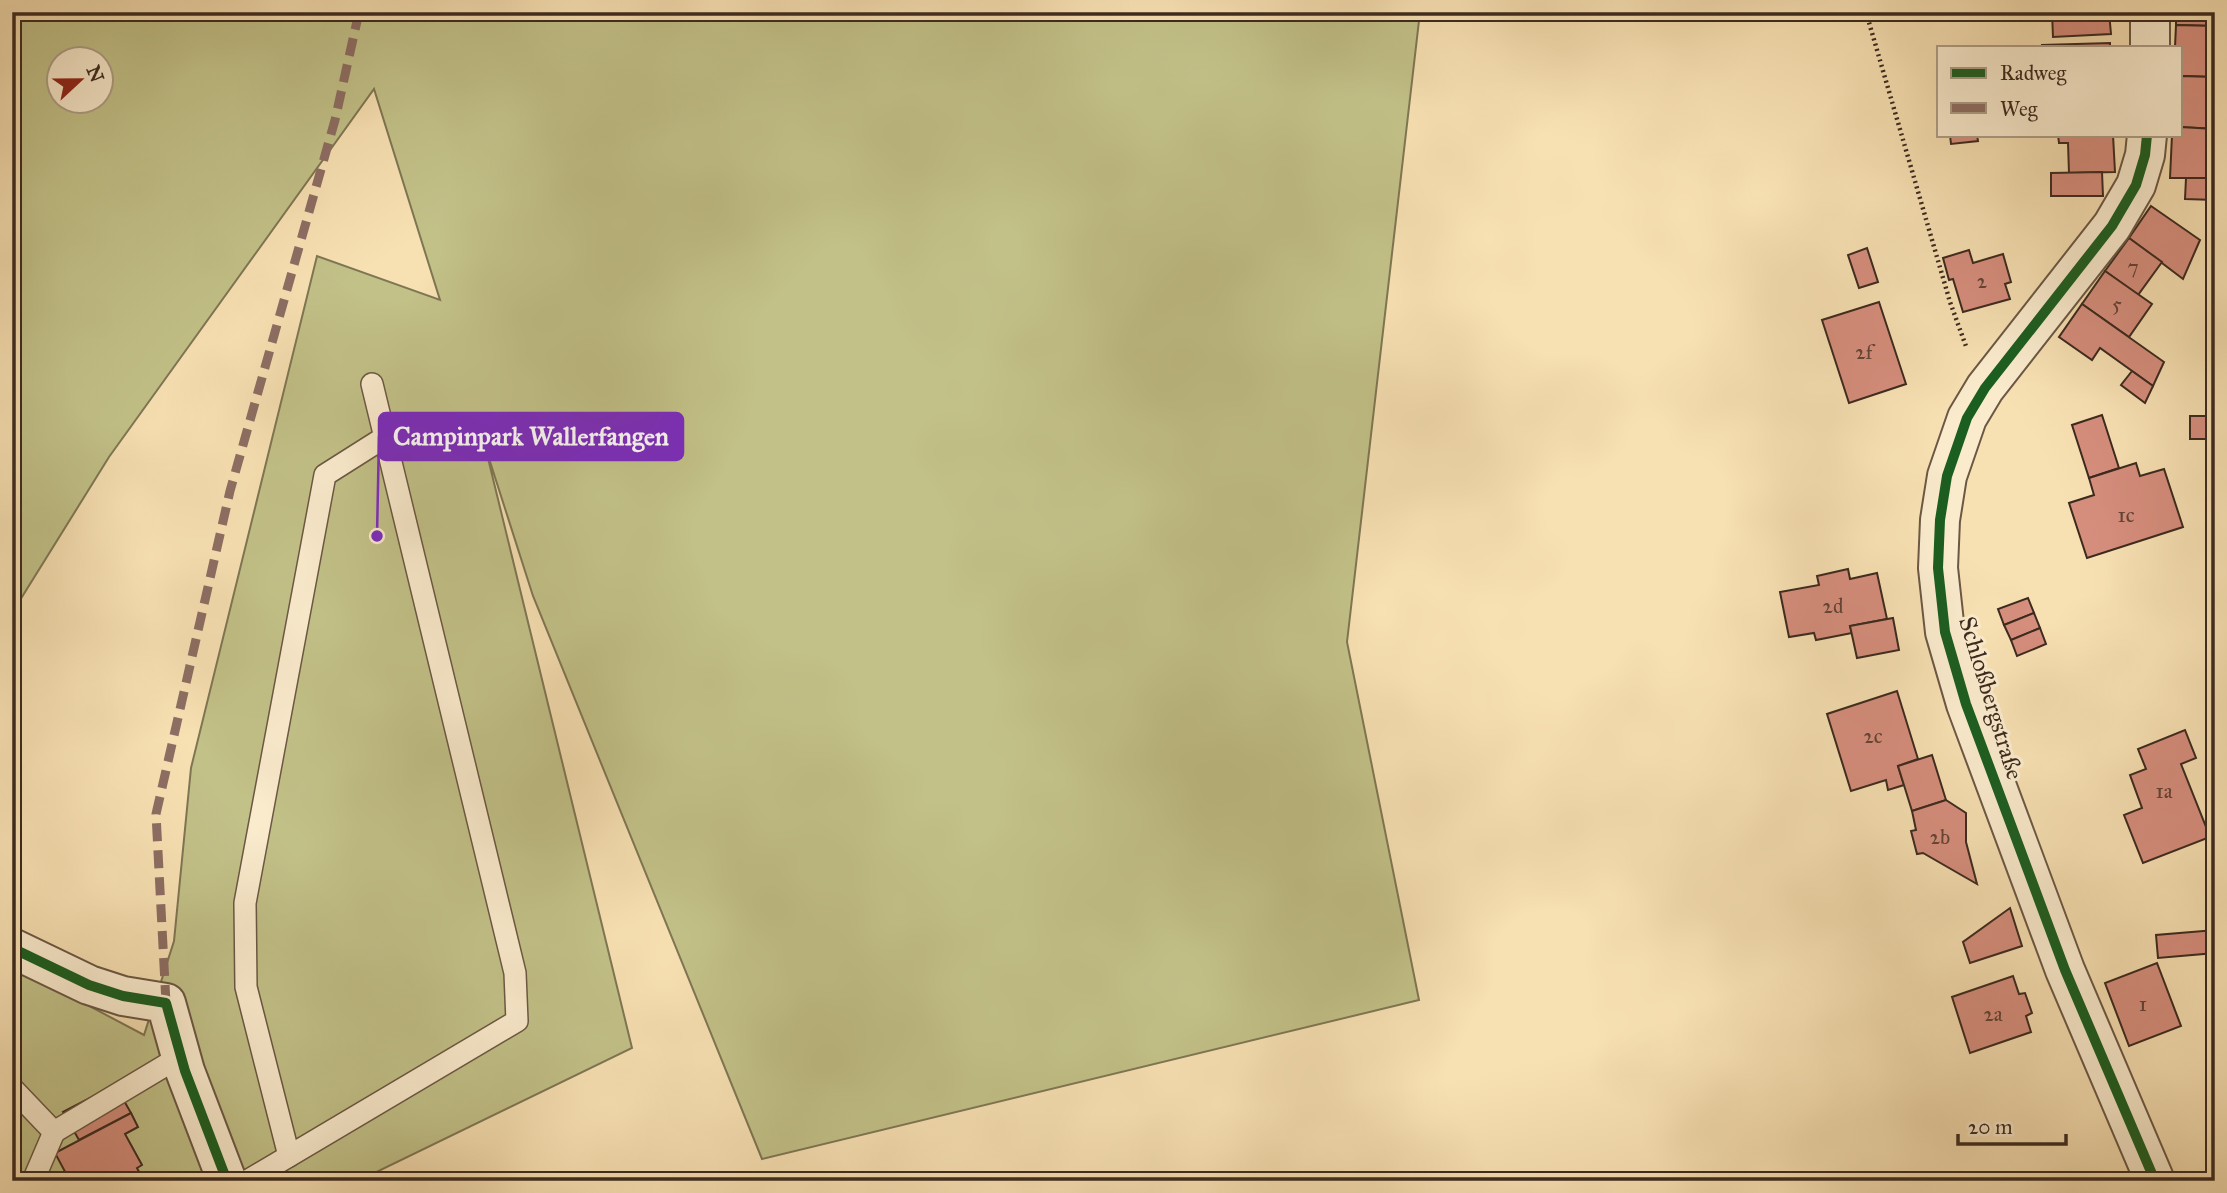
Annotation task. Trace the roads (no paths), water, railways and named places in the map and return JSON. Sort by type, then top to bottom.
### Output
[{"type":"street","points":[[2150,12],[2150,46]]},
{"type":"street","name":"Schloßbergstraße","points":[[2147,136],[2145,155],[2136,185],[2112,226],[1985,388],[1967,418],[1947,476],[1940,520],[1938,568],[1945,632],[1966,704],[2065,970],[2155,1181]]},
{"type":"street","points":[[12,948],[89,985],[123,996],[166,1003],[181,1056],[227,1181]]},
{"type":"lane","points":[[247,1181],[517,1021],[515,973],[372,384]]},
{"type":"lane","points":[[289,1156],[246,987],[244,903],[325,475],[385,437]]},
{"type":"lane","points":[[33,1181],[54,1132],[181,1056]]},
{"type":"lane","points":[[12,1088],[54,1132]]},
{"type":"place","name":"Campinpark Wallerfangen","points":[[377,536]]}]
